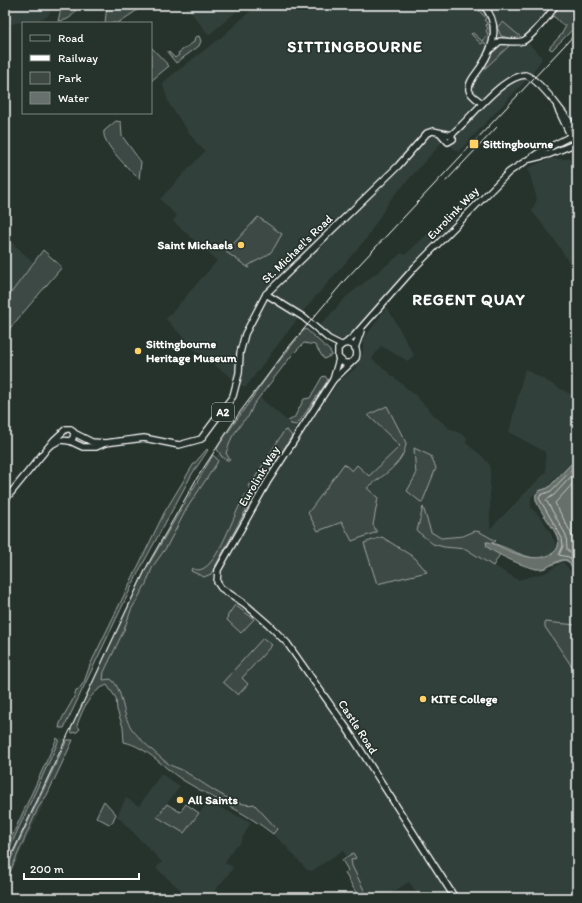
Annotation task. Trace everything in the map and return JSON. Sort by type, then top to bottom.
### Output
[{"type":"main road","points":[[483,5],[491,14],[498,35],[506,41]]},
{"type":"main road","points":[[482,103],[470,92],[470,85],[491,49],[497,43],[525,40],[552,11],[555,5]]},
{"type":"main road","points":[[491,49],[494,26]]},
{"type":"main road","name":"St. Michael's Road","points":[[66,438],[83,447],[96,447],[108,443],[144,438],[179,445],[201,439],[233,396],[239,373],[241,347],[245,334],[266,294],[398,166],[427,133],[433,131],[451,136],[482,103],[509,82],[525,75],[532,79],[556,105]]},
{"type":"main road","points":[[474,112],[476,98]]},
{"type":"main road","points":[[556,105],[564,113],[577,133]]},
{"type":"main road","points":[[556,105],[576,143]]},
{"type":"main road","name":"Eurolink Way","points":[[344,344],[415,267],[509,172],[530,158],[577,133]]},
{"type":"main road","name":"Eurolink Way","points":[[530,158],[550,154],[576,143]]},
{"type":"main road","points":[[266,294],[303,317],[329,339],[337,352],[339,360],[344,363],[349,363],[356,358],[357,353],[351,344],[344,344],[329,339]]},
{"type":"main road","name":"Eurolink Way","points":[[355,348],[364,324]]},
{"type":"main road","points":[[337,352],[344,344]]},
{"type":"main road","name":"Eurolink Way","points":[[333,380],[339,360]]},
{"type":"main road","name":"Eurolink Way","points":[[221,588],[217,582],[218,570],[268,481],[333,380],[349,363]]},
{"type":"main road","points":[[5,500],[54,440],[74,437],[74,433],[68,428],[63,431],[66,438]]},
{"type":"main road","name":"St. Michael's Road","points":[[74,433],[92,442],[108,443]]},
{"type":"main road","name":"Castle Road","points":[[221,588],[249,608],[286,643],[346,727],[455,898]]},
{"type":"shaded area","points":[[5,5],[54,5],[48,16],[39,20],[10,24],[5,17]]},
{"type":"shaded area","points":[[185,5],[244,5],[209,35]]},
{"type":"shaded area","points":[[257,5],[557,5],[526,41],[541,56],[541,60],[533,73],[458,152],[444,140],[390,200],[366,239],[305,309],[245,388],[194,349],[166,319],[217,261],[173,221],[177,216],[160,199],[205,151],[195,141],[169,104],[163,85],[167,79],[224,35]]},
{"type":"shaded area","points":[[549,159],[577,159],[577,275],[554,239],[532,211],[537,199],[528,168]]},
{"type":"shaded area","points":[[462,202],[467,207],[421,254],[350,337],[345,340],[331,338],[318,328],[346,297],[402,253],[405,255]]},
{"type":"shaded area","points":[[5,236],[33,262],[5,301]]},
{"type":"shaded area","points":[[387,307],[414,355],[408,361],[381,346],[372,359],[414,394],[449,428],[467,437],[466,443],[490,465],[490,529],[546,472],[545,452],[509,432],[525,369],[577,398],[577,462],[551,482],[547,492],[538,491],[531,497],[531,508],[543,520],[556,544],[557,549],[551,557],[544,561],[523,557],[480,532],[441,538],[431,533],[444,547],[466,549],[518,580],[545,573],[563,562],[577,579],[577,625],[545,623],[546,627],[577,674],[577,898],[420,898],[409,882],[384,898],[368,898],[343,850],[312,871],[307,870],[284,844],[256,820],[184,781],[145,748],[127,719],[123,705],[111,685],[96,677],[147,572],[209,466],[260,398],[296,428],[304,432],[340,380],[355,369],[363,352],[363,340]]},
{"type":"shaded area","points":[[57,738],[73,740],[5,886],[5,847]]},
{"type":"shaded area","points":[[161,774],[180,786],[157,817],[184,833],[208,802],[251,822],[239,845],[234,847],[225,863],[233,867],[231,871],[209,898],[190,898],[156,868],[162,862],[117,816],[126,798],[139,806]]},
{"type":"green space","points":[[62,5],[77,5],[75,12],[71,17],[58,21]]},
{"type":"green space","points":[[107,5],[145,5],[120,22],[105,22]]},
{"type":"green space","points":[[557,5],[577,5],[577,25],[552,50],[549,48],[561,35],[566,26],[562,25],[552,16]]},
{"type":"green space","points":[[483,9],[491,22],[491,37],[487,51],[480,65],[487,46],[484,42],[481,44],[471,34],[473,33],[482,41],[488,34],[486,31],[488,28],[486,26],[487,23],[484,20],[486,18],[479,11]]},
{"type":"green space","points":[[503,22],[522,38],[517,40],[501,36],[497,27]]},
{"type":"green space","points":[[199,36],[201,41],[199,46],[176,63],[168,51],[175,58],[179,55],[178,53],[194,42],[195,37]]},
{"type":"green space","points":[[499,43],[509,44],[509,46],[481,72],[494,48]]},
{"type":"green space","points":[[152,48],[169,66],[152,80]]},
{"type":"green space","points":[[116,121],[121,122],[122,136],[141,162],[139,179],[111,149],[104,136],[104,131]]},
{"type":"green space","points":[[258,217],[282,234],[270,253],[250,264],[248,266],[249,268],[226,252]]},
{"type":"green space","points":[[43,250],[62,267],[5,334],[5,301]]},
{"type":"green space","points":[[306,329],[330,351],[332,355],[324,359],[315,345],[304,343],[292,355],[254,404],[248,417],[243,421],[232,437],[226,453],[230,460],[222,457],[217,449],[221,442],[272,370]]},
{"type":"green space","points":[[325,376],[328,380],[300,421],[296,425],[291,424],[288,421],[294,418],[304,399],[310,398],[322,377]]},
{"type":"green space","points":[[387,406],[406,443],[397,463],[367,488],[378,498],[373,525],[377,532],[352,541],[342,522],[318,531],[308,513],[344,464],[352,471],[357,465],[369,476],[400,446],[368,415]]},
{"type":"green space","points":[[287,430],[292,436],[255,494],[248,486],[250,483],[251,484],[284,431]]},
{"type":"green space","points":[[414,448],[431,456],[436,468],[422,503],[407,491],[416,475]]},
{"type":"green space","points":[[207,449],[208,450],[192,474],[140,569],[64,728],[59,728],[62,719],[73,700],[76,690],[79,689],[84,682],[90,665],[164,513],[193,465]]},
{"type":"green space","points":[[213,455],[218,460],[217,463],[187,508],[166,548],[153,566],[146,584],[131,610],[124,630],[104,672],[103,680],[111,679],[115,683],[128,723],[135,733],[161,758],[170,765],[185,772],[229,799],[238,803],[254,804],[277,829],[273,834],[241,813],[178,777],[141,749],[124,742],[123,727],[117,710],[116,698],[107,685],[96,692],[88,701],[77,725],[80,729],[77,732],[72,733],[71,729],[146,569]]},
{"type":"green space","points":[[577,458],[570,473],[577,574],[569,562],[564,560],[544,568],[536,569],[500,554],[493,566],[466,549],[444,547],[433,544],[417,531],[423,507],[431,532],[441,538],[463,536],[475,531],[480,532],[496,541],[492,543],[525,556],[543,558],[551,555],[557,549],[559,543],[554,529],[539,507],[536,500],[536,494],[539,491],[548,488]]},
{"type":"green space","points":[[248,492],[250,494],[251,501],[211,574],[204,577],[191,571],[192,568],[201,569],[209,564],[217,553],[243,499]]},
{"type":"green space","points":[[382,537],[415,558],[427,572],[377,584],[364,543]]},
{"type":"green space","points":[[235,605],[254,619],[241,633],[227,620],[228,615]]},
{"type":"green space","points":[[545,622],[577,625],[577,674],[545,627]]},
{"type":"green space","points":[[263,638],[272,645],[242,678],[248,684],[238,695],[223,682]]},
{"type":"green space","points":[[57,738],[59,740],[5,858],[5,852]]},
{"type":"green space","points":[[67,740],[73,740],[47,795],[38,808],[5,883],[5,873],[13,854]]},
{"type":"green space","points":[[104,801],[116,814],[112,823],[109,824],[96,817]]},
{"type":"green space","points":[[167,804],[180,812],[186,804],[199,813],[184,833],[157,817]]},
{"type":"green space","points":[[353,853],[356,858],[351,860],[352,866],[368,898],[359,898],[345,873],[348,870],[342,860]]},
{"type":"water","points":[[577,458],[575,498],[577,574],[567,560],[560,560],[544,568],[536,569],[513,561],[487,547],[486,542],[489,542],[520,555],[537,558],[545,557],[553,553],[558,547],[558,540],[536,501],[536,494],[539,491],[548,488]]},
{"type":"railway","points":[[5,869],[148,564],[197,478],[240,412],[288,348],[345,280],[577,32]]},
{"type":"railway","points":[[446,181],[497,127]]},
{"type":"place","name":"Sittingbourne","points":[[474,144]]},
{"type":"place","name":"Saint Michaels","points":[[241,245]]},
{"type":"place","name":"Sittingbourne Heritage Museum","points":[[138,351]]},
{"type":"place","name":"KITE College","points":[[423,699]]},
{"type":"place","name":"All Saints","points":[[180,800]]},
{"type":"district","name":"SITTINGBOURNE","points":[[355,46]]},
{"type":"district","name":"REGENT QUAY","points":[[469,299]]}]
